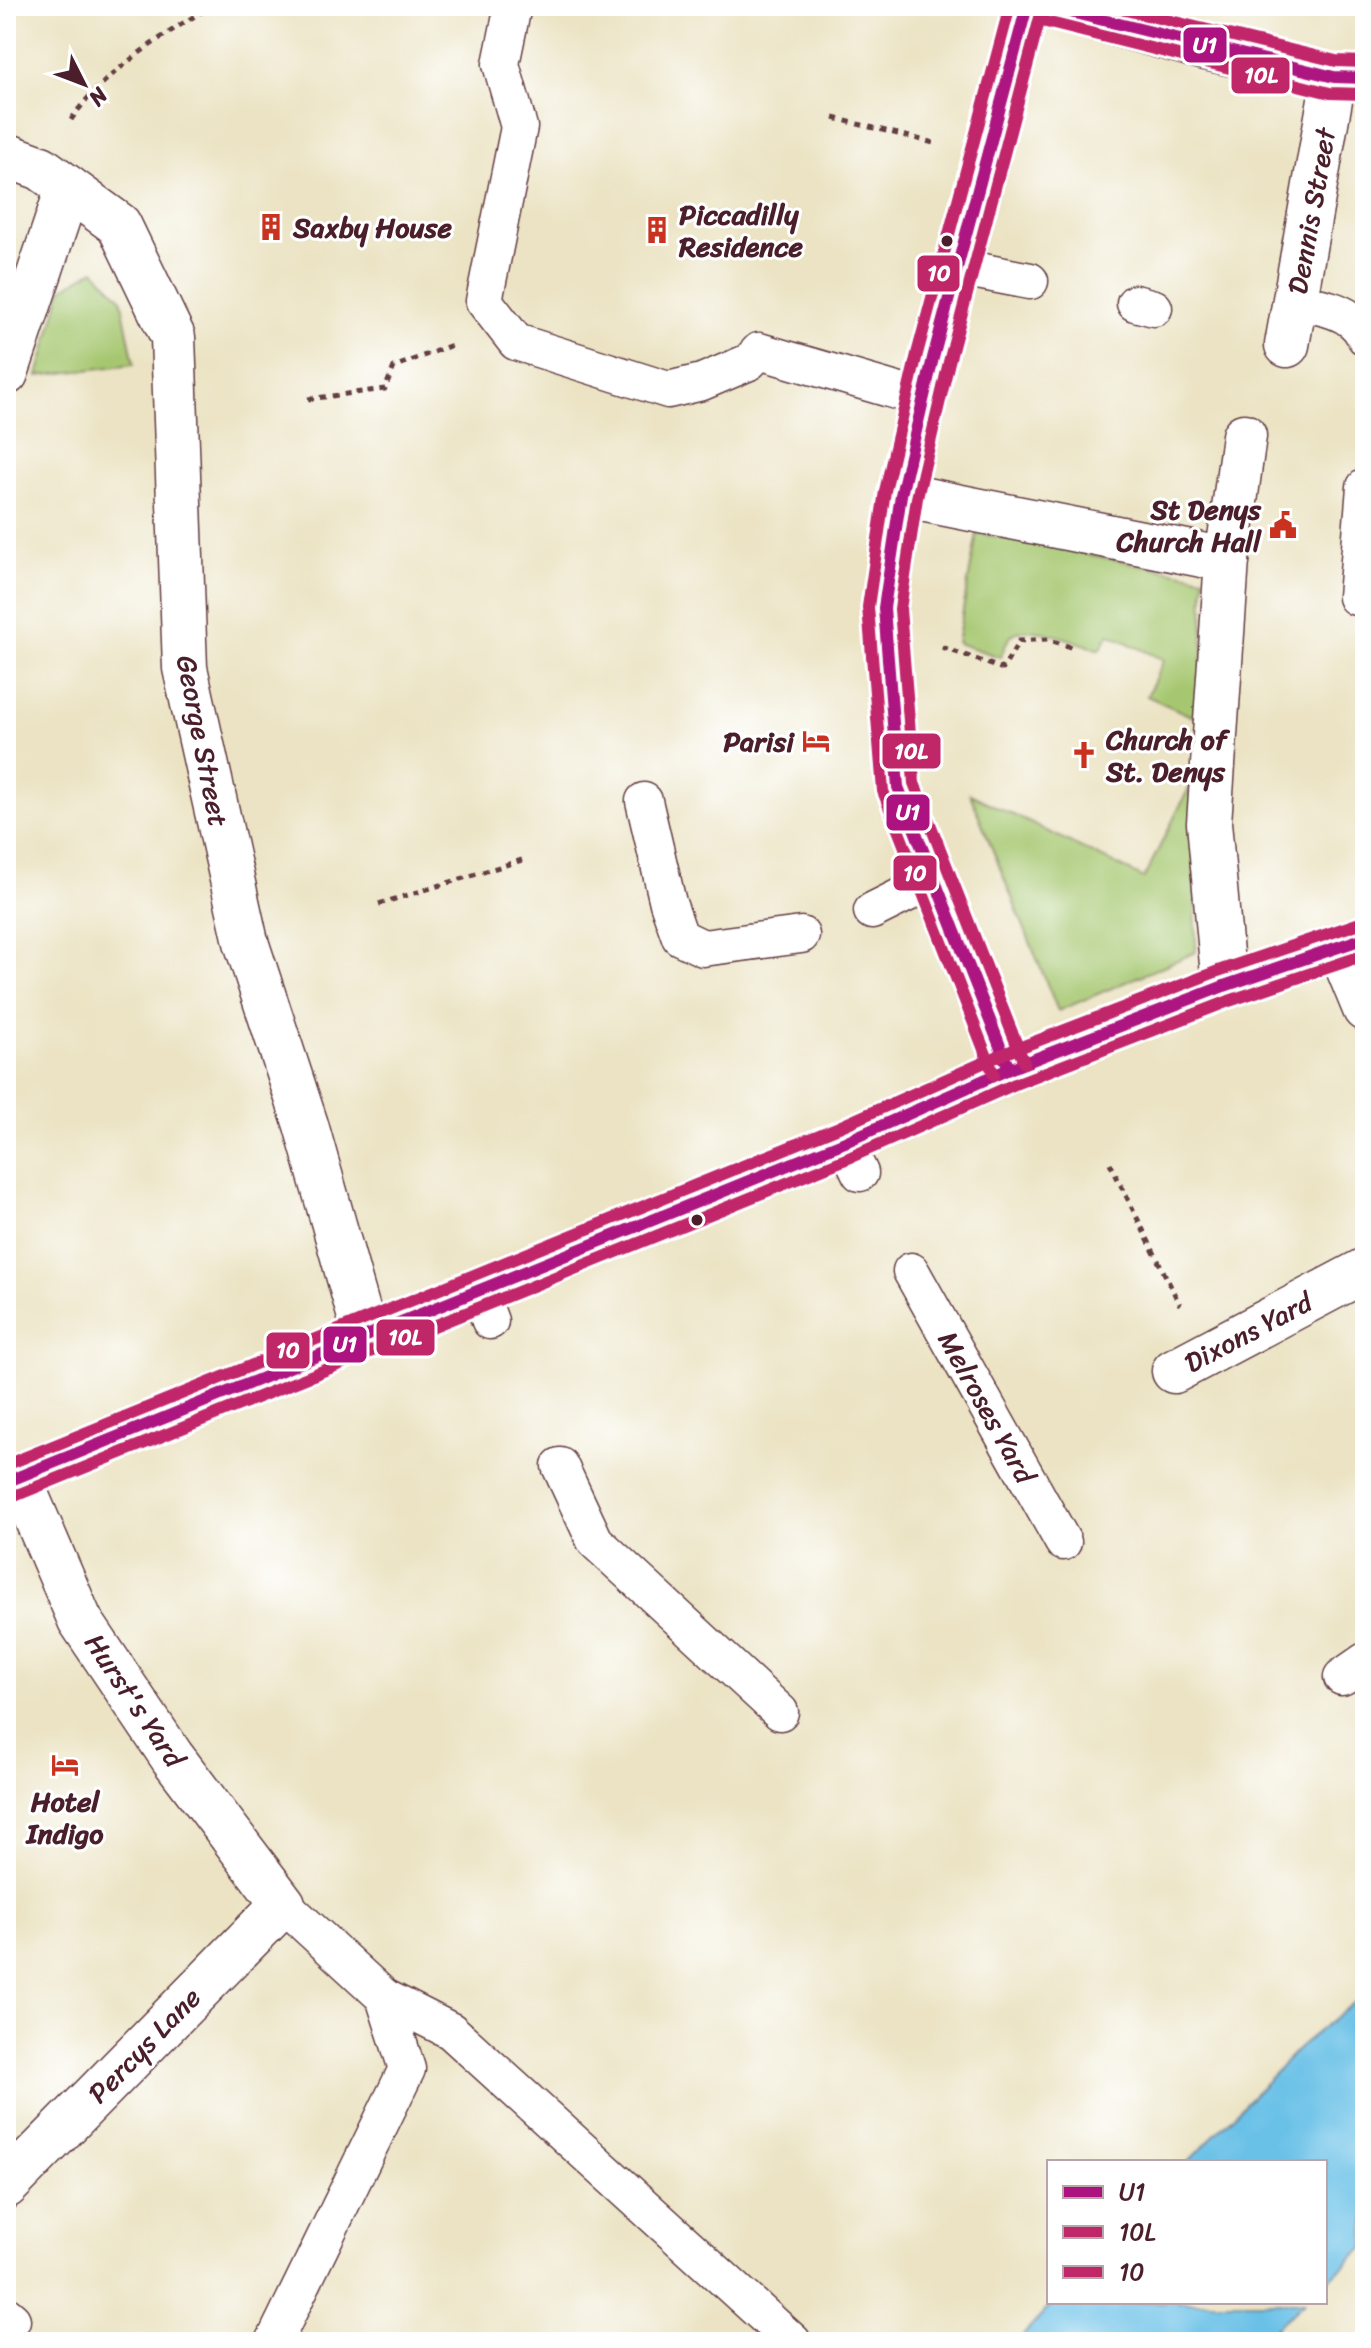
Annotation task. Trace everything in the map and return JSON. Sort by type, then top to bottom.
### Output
[{"type":"street","points":[[1009,1069],[898,787],[884,608],[901,495],[957,267],[1027,6]]},
{"type":"street","points":[[1046,6],[1164,22],[1349,78]]},
{"type":"street","name":"Dennis Street","points":[[1287,345],[1349,78]]},
{"type":"street","points":[[6,373],[38,170]]},
{"type":"street","name":"George Street","points":[[38,170],[119,225],[173,337],[185,668],[246,942],[306,1125],[365,1335]]},
{"type":"street","points":[[1224,986],[1209,823],[1227,560],[1244,436]]},
{"type":"street","points":[[901,495],[1227,560]]},
{"type":"street","points":[[12,1480],[365,1335],[484,1305],[853,1157],[1009,1069],[1224,986],[1352,942],[1365,1009]]},
{"type":"street","name":"Dixons Yard","points":[[1190,1362],[1365,1270]]},
{"type":"street","name":"Hurst's Yard","points":[[12,1480],[80,1620],[172,1757],[283,1904]]},
{"type":"street","name":"Percys Lane","points":[[6,2186],[283,1904]]},
{"type":"lane","points":[[513,6],[501,64],[519,127],[484,301],[516,342],[668,390],[702,382],[749,362],[759,351],[924,399]]},
{"type":"lane","points":[[957,267],[1030,281]]},
{"type":"lane","points":[[1295,302],[1329,308],[1360,326],[1365,337]]},
{"type":"lane","points":[[1356,597],[1365,487]]},
{"type":"lane","points":[[644,801],[668,903],[680,937],[703,948],[801,935]]},
{"type":"lane","points":[[872,911],[934,880]]},
{"type":"lane","name":"Melroses Yard","points":[[911,1271],[1063,1542]]},
{"type":"lane","points":[[560,1466],[595,1541],[780,1712]]},
{"type":"lane","points":[[283,1904],[384,1997],[451,2031],[793,2342]]},
{"type":"lane","points":[[274,2342],[407,2069],[384,1997]]},
{"type":"path","points":[[38,170],[82,104],[161,36],[211,6]]},
{"type":"path","points":[[834,118],[987,156]]},
{"type":"path","points":[[308,399],[385,389],[394,367],[504,326]]},
{"type":"path","points":[[956,650],[1003,669],[1019,641],[1047,639],[1076,649]]},
{"type":"path","points":[[379,904],[522,860]]},
{"type":"path","points":[[1110,1163],[1190,1362]]},
{"type":"green space","points":[[94,270],[121,298],[134,364],[38,376],[62,289]]},
{"type":"green space","points":[[977,533],[1204,577],[1202,721],[1147,696],[1164,660],[1109,634],[1100,650],[1055,635],[1020,631],[1010,637],[1000,657],[957,643]]},
{"type":"green space","points":[[1194,778],[1196,952],[1058,1011],[970,794],[1144,878]]},
{"type":"water","points":[[1365,1994],[1365,2246],[1327,2281],[1327,2160],[1190,2160],[1305,2042]]},
{"type":"water","points":[[1052,2304],[1302,2304],[1259,2342],[1017,2342]]},
{"type":"transit line","name":"10","points":[[994,1075],[883,791],[868,607],[885,491],[917,354],[1010,6]]},
{"type":"transit line","name":"U1","points":[[1009,1069],[898,787],[884,608],[901,495],[933,358],[1027,6]]},
{"type":"transit line","name":"U1","points":[[1046,6],[1334,77],[1365,78]]},
{"type":"transit line","name":"10","points":[[1109,6],[1336,61],[1365,62]]},
{"type":"transit line","name":"10L","points":[[1024,1063],[914,783],[900,609],[917,498],[949,362],[1042,10]]},
{"type":"transit line","name":"10L","points":[[1042,21],[1330,93],[1364,94]]},
{"type":"transit line","name":"10","points":[[6,1465],[839,1127],[1003,1054],[1218,971],[1360,923]]},
{"type":"transit line","name":"U1","points":[[6,1482],[845,1142],[1009,1069],[1224,986],[1365,938]]},
{"type":"transit line","name":"10L","points":[[12,1497],[851,1157],[1015,1084],[1229,1001],[1365,955]]},
{"type":"place","name":"Saxby House","points":[[271,227]]},
{"type":"place","name":"Piccadilly Residence","points":[[657,230]]},
{"type":"place","name":"St Denys Church Hall","points":[[1283,525]]},
{"type":"place","name":"Parisi","points":[[816,741]]},
{"type":"place","name":"Church of St. Denys","points":[[1084,755]]},
{"type":"place","name":"Hotel Indigo","points":[[65,1765]]}]
